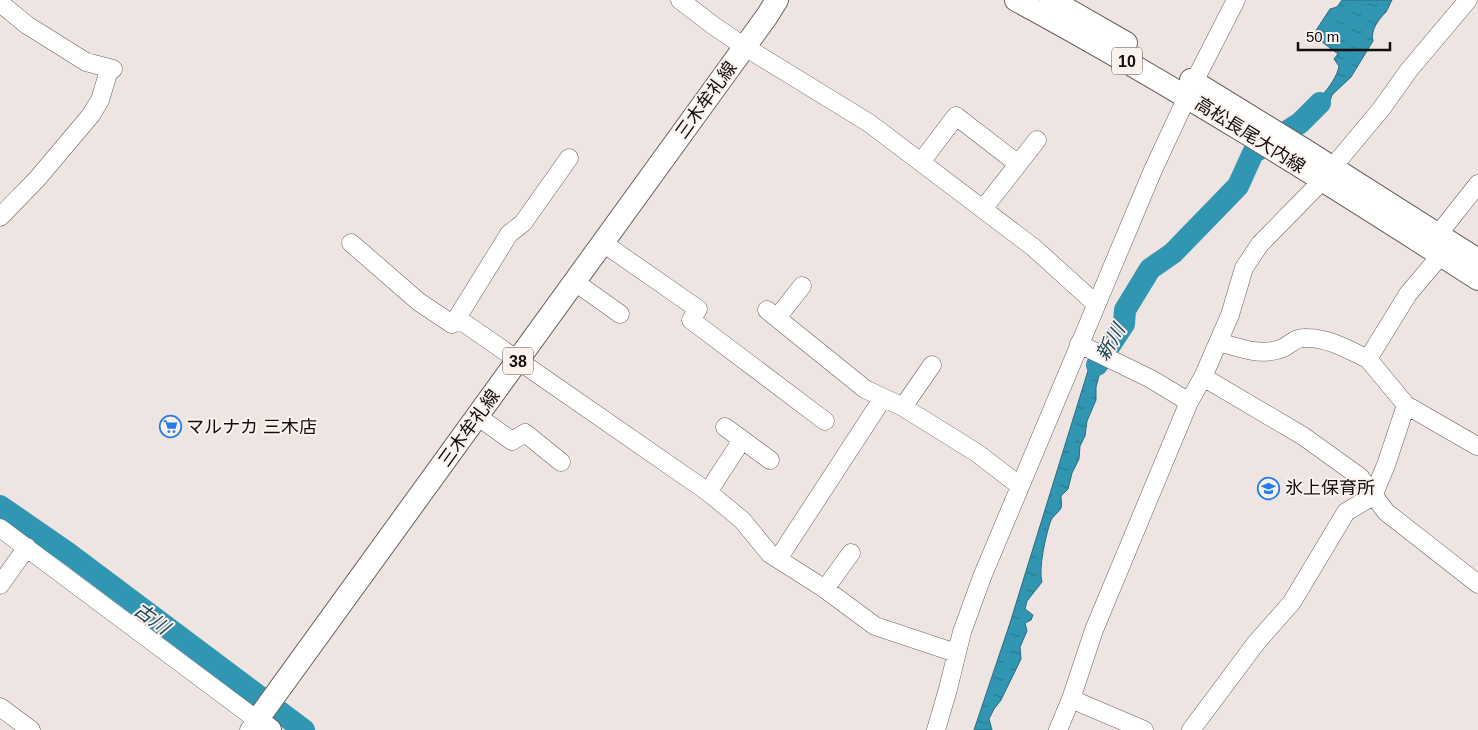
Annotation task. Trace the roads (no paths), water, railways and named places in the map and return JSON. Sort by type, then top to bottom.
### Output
[{"type":"main road","name":"三木牟礼線","points":[[259,727],[477,416],[745,47],[777,0]]},
{"type":"main road","name":"高松長尾大内線","points":[[1016,0],[1101,46],[1190,89]]},
{"type":"main road","name":"高松長尾大内線","points":[[1051,0],[1442,247],[1478,279]]},
{"type":"main road","name":"高松長尾大内線","points":[[1442,247],[1478,260]]},
{"type":"street","points":[[680,0],[745,47],[869,123],[1033,247],[1096,304]]},
{"type":"street","points":[[936,730],[956,653],[973,600],[1020,486],[1086,348],[1096,304],[1153,170],[1190,89],[1235,0]]},
{"type":"street","points":[[1058,730],[1071,699],[1094,630],[1189,402],[1203,377],[1230,315],[1244,268],[1260,244],[1296,209],[1327,174],[1382,108],[1409,70],[1468,0]]},
{"type":"street","points":[[0,3],[27,26],[86,62],[110,73],[100,100],[91,115],[37,179],[0,217]]},
{"type":"street","points":[[921,162],[956,116],[1018,164]]},
{"type":"street","points":[[983,209],[1037,140]]},
{"type":"street","points":[[350,243],[419,302],[452,324],[509,234],[523,223],[569,158]]},
{"type":"street","points":[[1368,359],[1408,294],[1434,266],[1442,247],[1444,227],[1478,184]]},
{"type":"street","points":[[603,242],[698,309],[691,320],[825,421]]},
{"type":"street","points":[[575,282],[620,314]]},
{"type":"street","points":[[802,286],[772,314],[865,389],[903,407],[976,453],[1020,486]]},
{"type":"street","points":[[457,318],[708,492],[742,520],[770,554],[825,589],[875,626],[956,653]]},
{"type":"street","points":[[1219,342],[1264,353],[1282,348],[1297,338],[1331,341],[1368,359],[1406,405],[1477,446]]},
{"type":"street","points":[[1086,348],[1151,379],[1189,402]]},
{"type":"street","points":[[903,407],[932,365]]},
{"type":"street","points":[[1203,377],[1303,436],[1360,477],[1386,512],[1478,584]]},
{"type":"street","points":[[778,559],[882,398]]},
{"type":"street","points":[[1191,730],[1256,643],[1292,602],[1346,512],[1373,496],[1386,465],[1406,405]]},
{"type":"street","points":[[477,416],[512,441],[526,433],[561,462]]},
{"type":"street","points":[[725,428],[770,460]]},
{"type":"street","points":[[708,492],[742,440]]},
{"type":"street","points":[[0,528],[259,727]]},
{"type":"street","points":[[0,586],[27,547]]},
{"type":"street","points":[[825,589],[851,554]]},
{"type":"street","points":[[1071,699],[1144,730]]},
{"type":"street","points":[[0,708],[31,730]]},
{"type":"water","points":[[1342,0],[1392,0],[1376,25],[1372,37],[1373,41],[1351,77],[1332,95],[1330,101],[1320,109],[1306,129],[1292,121],[1306,111],[1327,89],[1333,81],[1339,66],[1334,59],[1338,54],[1313,35],[1330,9],[1337,7]]},
{"type":"water","points":[[1106,336],[1114,340],[1100,372],[1096,387],[1096,400],[1087,421],[1085,436],[1080,446],[1079,459],[1072,473],[1068,489],[1061,496],[1061,508],[1052,518],[1049,526],[1042,560],[1042,582],[1027,601],[1025,609],[1033,615],[1031,620],[1025,623],[1027,631],[1020,647],[1021,659],[1001,700],[989,719],[992,730],[974,730],[1010,623],[1091,361]]},
{"type":"waterway","name":"新川","points":[[1097,365],[1124,324],[1125,310],[1150,269],[1173,253],[1238,186],[1253,153],[1300,123],[1320,103]]},
{"type":"waterway","name":"古川","points":[[0,506],[68,553],[304,730]]},
{"type":"place","name":"マルナカ 三木店","points":[[170,427]]},
{"type":"place","name":"氷上保育所","points":[[1269,488]]}]
